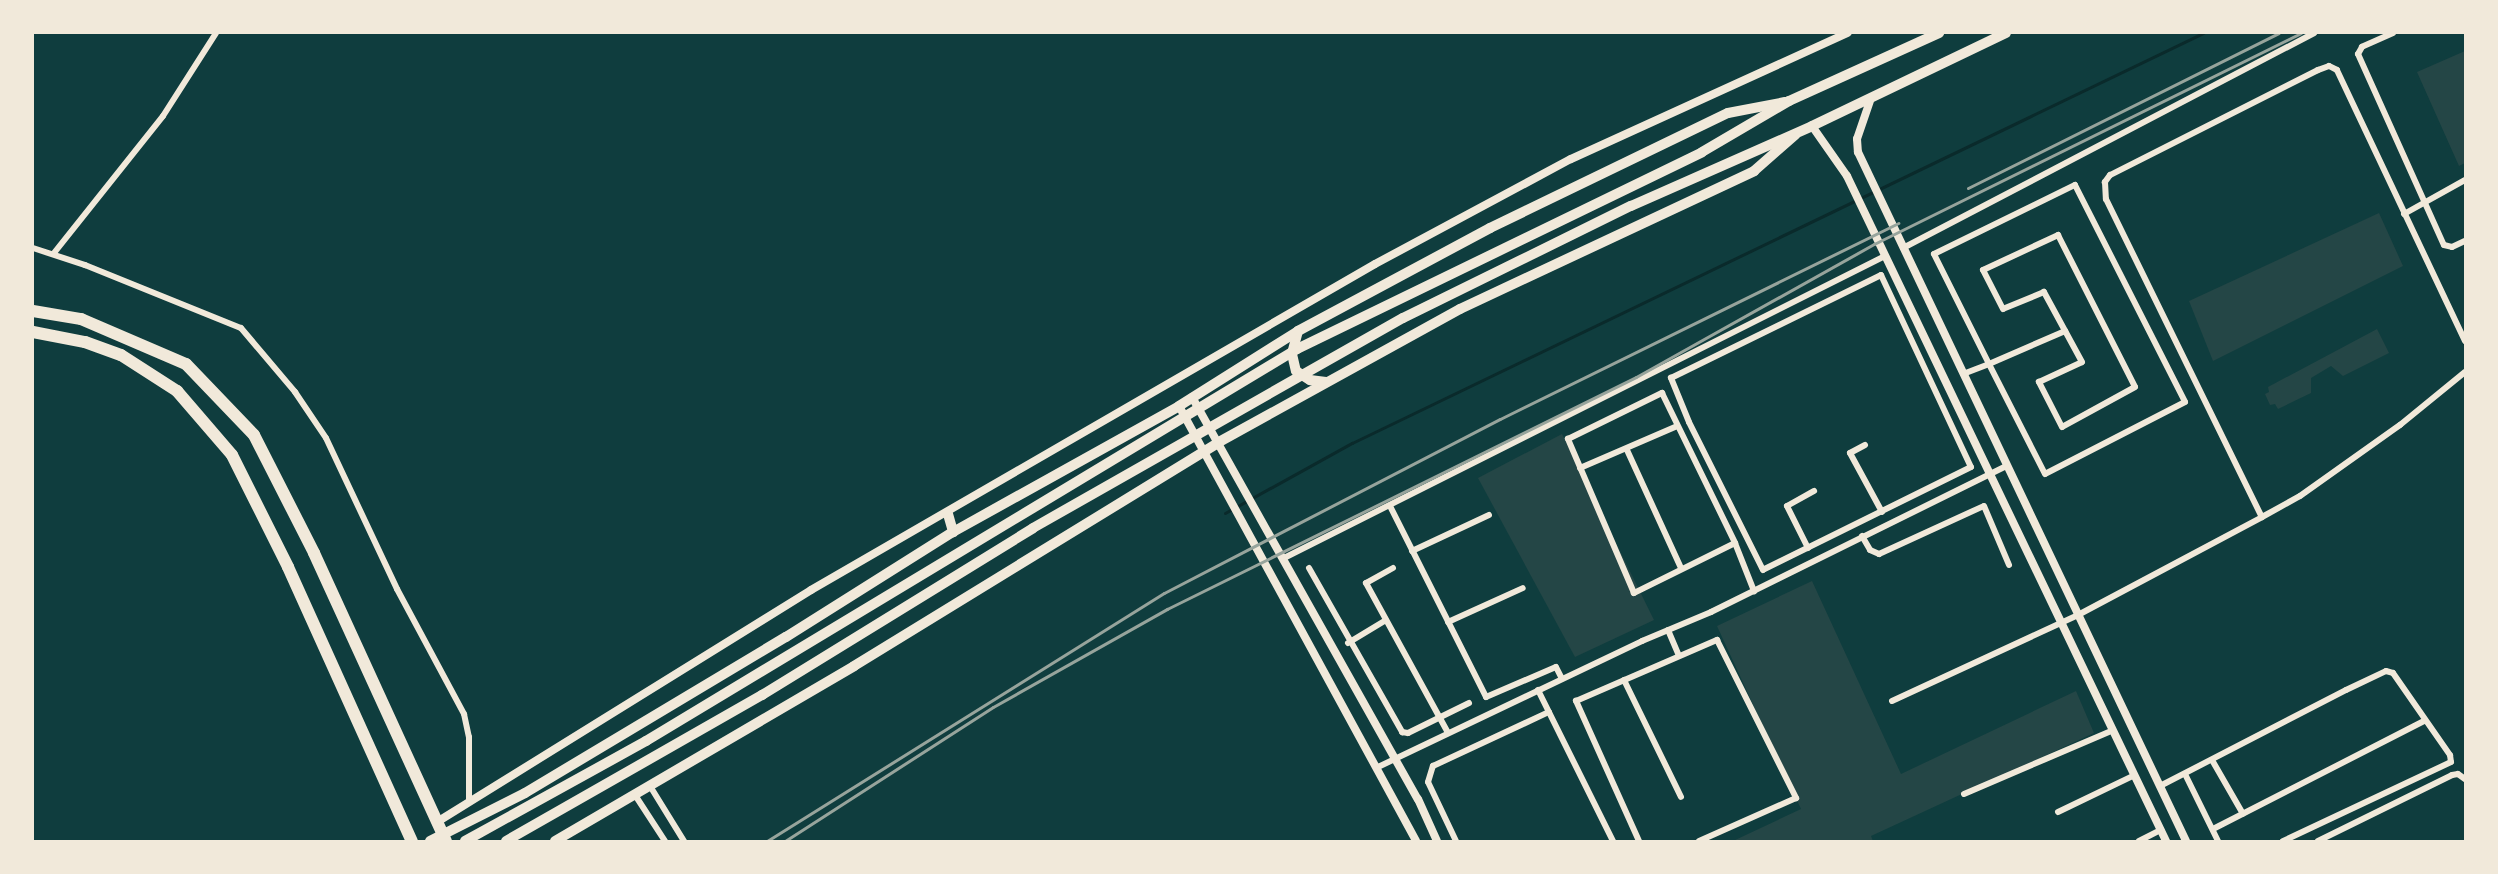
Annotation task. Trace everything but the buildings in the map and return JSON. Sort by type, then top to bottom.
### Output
[{"type":"highway","points":[[33,311],[81,319],[186,364],[254,435],[342,613],[444,837]]},
{"type":"highway","points":[[33,332],[85,342],[121,355],[177,391],[232,455],[314,623],[412,841]]},
{"type":"main road","points":[[465,841],[646,741],[1297,349],[1702,152],[1789,101],[1939,33]]},
{"type":"main road","points":[[506,841],[762,695],[1032,528],[1371,335],[1697,177],[1812,126],[2006,33]]},
{"type":"main road","points":[[430,841],[444,837],[525,793],[786,637],[953,532],[1179,406],[1298,331],[1490,228],[1728,113],[1789,101]]},
{"type":"main road","points":[[555,841],[636,795],[1219,442],[1460,309],[1754,171],[1800,130]]},
{"type":"main road","points":[[1298,331],[1292,354],[1296,370],[1310,380],[1329,381]]},
{"type":"main road","points":[[948,514],[953,532]]},
{"type":"street","points":[[54,253],[163,116],[216,33]]},
{"type":"street","points":[[437,822],[812,590],[948,514],[1244,338],[1551,170],[1848,33]]},
{"type":"street","points":[[1903,248],[2314,33]]},
{"type":"street","points":[[2392,33],[2362,47],[2358,54],[2444,245],[2452,247],[2465,241]]},
{"type":"street","points":[[2262,517],[2106,200],[2105,182],[2110,175],[2329,66],[2344,78],[2404,214],[2465,341]]},
{"type":"street","points":[[1871,98],[1857,139],[1865,168],[2186,841]]},
{"type":"street","points":[[1812,126],[1847,176],[2166,841]]},
{"type":"street","points":[[2404,214],[2465,180]]},
{"type":"street","points":[[2075,185],[2185,402],[2045,474],[1989,364],[1934,254],[2075,185]]},
{"type":"street","points":[[2058,235],[2135,387],[2062,427],[2039,382],[2082,362],[2065,331],[2044,292],[2003,309],[1983,270],[2058,235]]},
{"type":"street","points":[[33,248],[54,253],[241,328],[295,392],[326,438],[382,560],[464,714],[469,737],[469,802]]},
{"type":"street","points":[[1284,558],[1885,256]]},
{"type":"street","points":[[1971,467],[1763,570],[1671,378],[1881,274],[1978,480]]},
{"type":"street","points":[[1963,374],[2065,331]]},
{"type":"street","points":[[1892,701],[2078,615],[2300,496],[2400,425],[2465,372]]},
{"type":"street","points":[[1735,543],[1635,593],[1568,439],[1662,393],[1735,543],[1754,591]]},
{"type":"street","points":[[1192,397],[1395,759],[1437,841]]},
{"type":"street","points":[[1179,406],[1248,528],[1416,841]]},
{"type":"street","points":[[1581,468],[1627,450],[1677,426]]},
{"type":"street","points":[[1865,445],[1850,453],[1882,512]]},
{"type":"street","points":[[1627,450],[1681,568]]},
{"type":"street","points":[[1378,767],[1538,690],[1778,580],[1862,536],[2007,466]]},
{"type":"street","points":[[1808,548],[1787,506],[1814,491]]},
{"type":"street","points":[[1390,506],[1486,697],[1556,667],[1562,679]]},
{"type":"street","points":[[1862,536],[1870,550],[1879,554],[1984,506],[2009,565]]},
{"type":"street","points":[[1412,551],[1489,515]]},
{"type":"street","points":[[1772,566],[1778,580]]},
{"type":"street","points":[[1309,568],[1348,643],[1402,732],[1408,733],[1469,703]]},
{"type":"street","points":[[1393,568],[1366,584],[1448,733]]},
{"type":"street","points":[[1448,622],[1523,588]]},
{"type":"street","points":[[1348,643],[1386,620]]},
{"type":"street","points":[[1668,630],[1678,654]]},
{"type":"street","points":[[1639,841],[1576,701],[1678,654],[1717,640],[1796,798],[1698,841]]},
{"type":"street","points":[[2160,786],[2386,671],[2393,673],[2424,721],[2450,755],[2449,764],[2283,841]]},
{"type":"street","points":[[1624,680],[1681,797]]},
{"type":"street","points":[[1538,690],[1613,841]]},
{"type":"street","points":[[1456,841],[1428,782],[1433,766],[1548,712]]},
{"type":"street","points":[[2213,829],[2424,721]]},
{"type":"street","points":[[1964,794],[2113,730]]},
{"type":"street","points":[[2212,760],[2243,814]]},
{"type":"street","points":[[2185,774],[2218,841]]},
{"type":"street","points":[[2318,841],[2452,776],[2458,774],[2465,779]]},
{"type":"street","points":[[2058,812],[2135,775]]},
{"type":"street","points":[[650,786],[684,841]]},
{"type":"street","points":[[636,795],[665,841]]},
{"type":"street","points":[[2139,841],[2161,830]]},
{"type":"shaded area","points":[[2465,51],[2465,163],[2459,166],[2417,72]]},
{"type":"shaded area","points":[[2379,213],[2403,266],[2213,361],[2189,301]]},
{"type":"shaded area","points":[[2377,329],[2389,353],[2343,376],[2331,366],[2311,378],[2311,393],[2278,409],[2275,404],[2270,405],[2265,394],[2269,392],[2268,387]]},
{"type":"shaded area","points":[[1562,434],[1654,620],[1575,657],[1478,478]]},
{"type":"shaded area","points":[[1812,581],[1901,774],[2076,691],[2094,733],[1871,836],[1873,841],[1733,841],[1801,809],[1717,626]]},
{"type":"waterway","points":[[1225,513],[1352,443],[2203,33]]},
{"type":"railway","points":[[1968,188],[2279,33]]},
{"type":"railway","points":[[785,841],[993,707],[1167,609],[1636,377],[1874,244],[2301,33]]},
{"type":"railway","points":[[767,841],[1164,593],[1500,419],[1898,223]]}]
